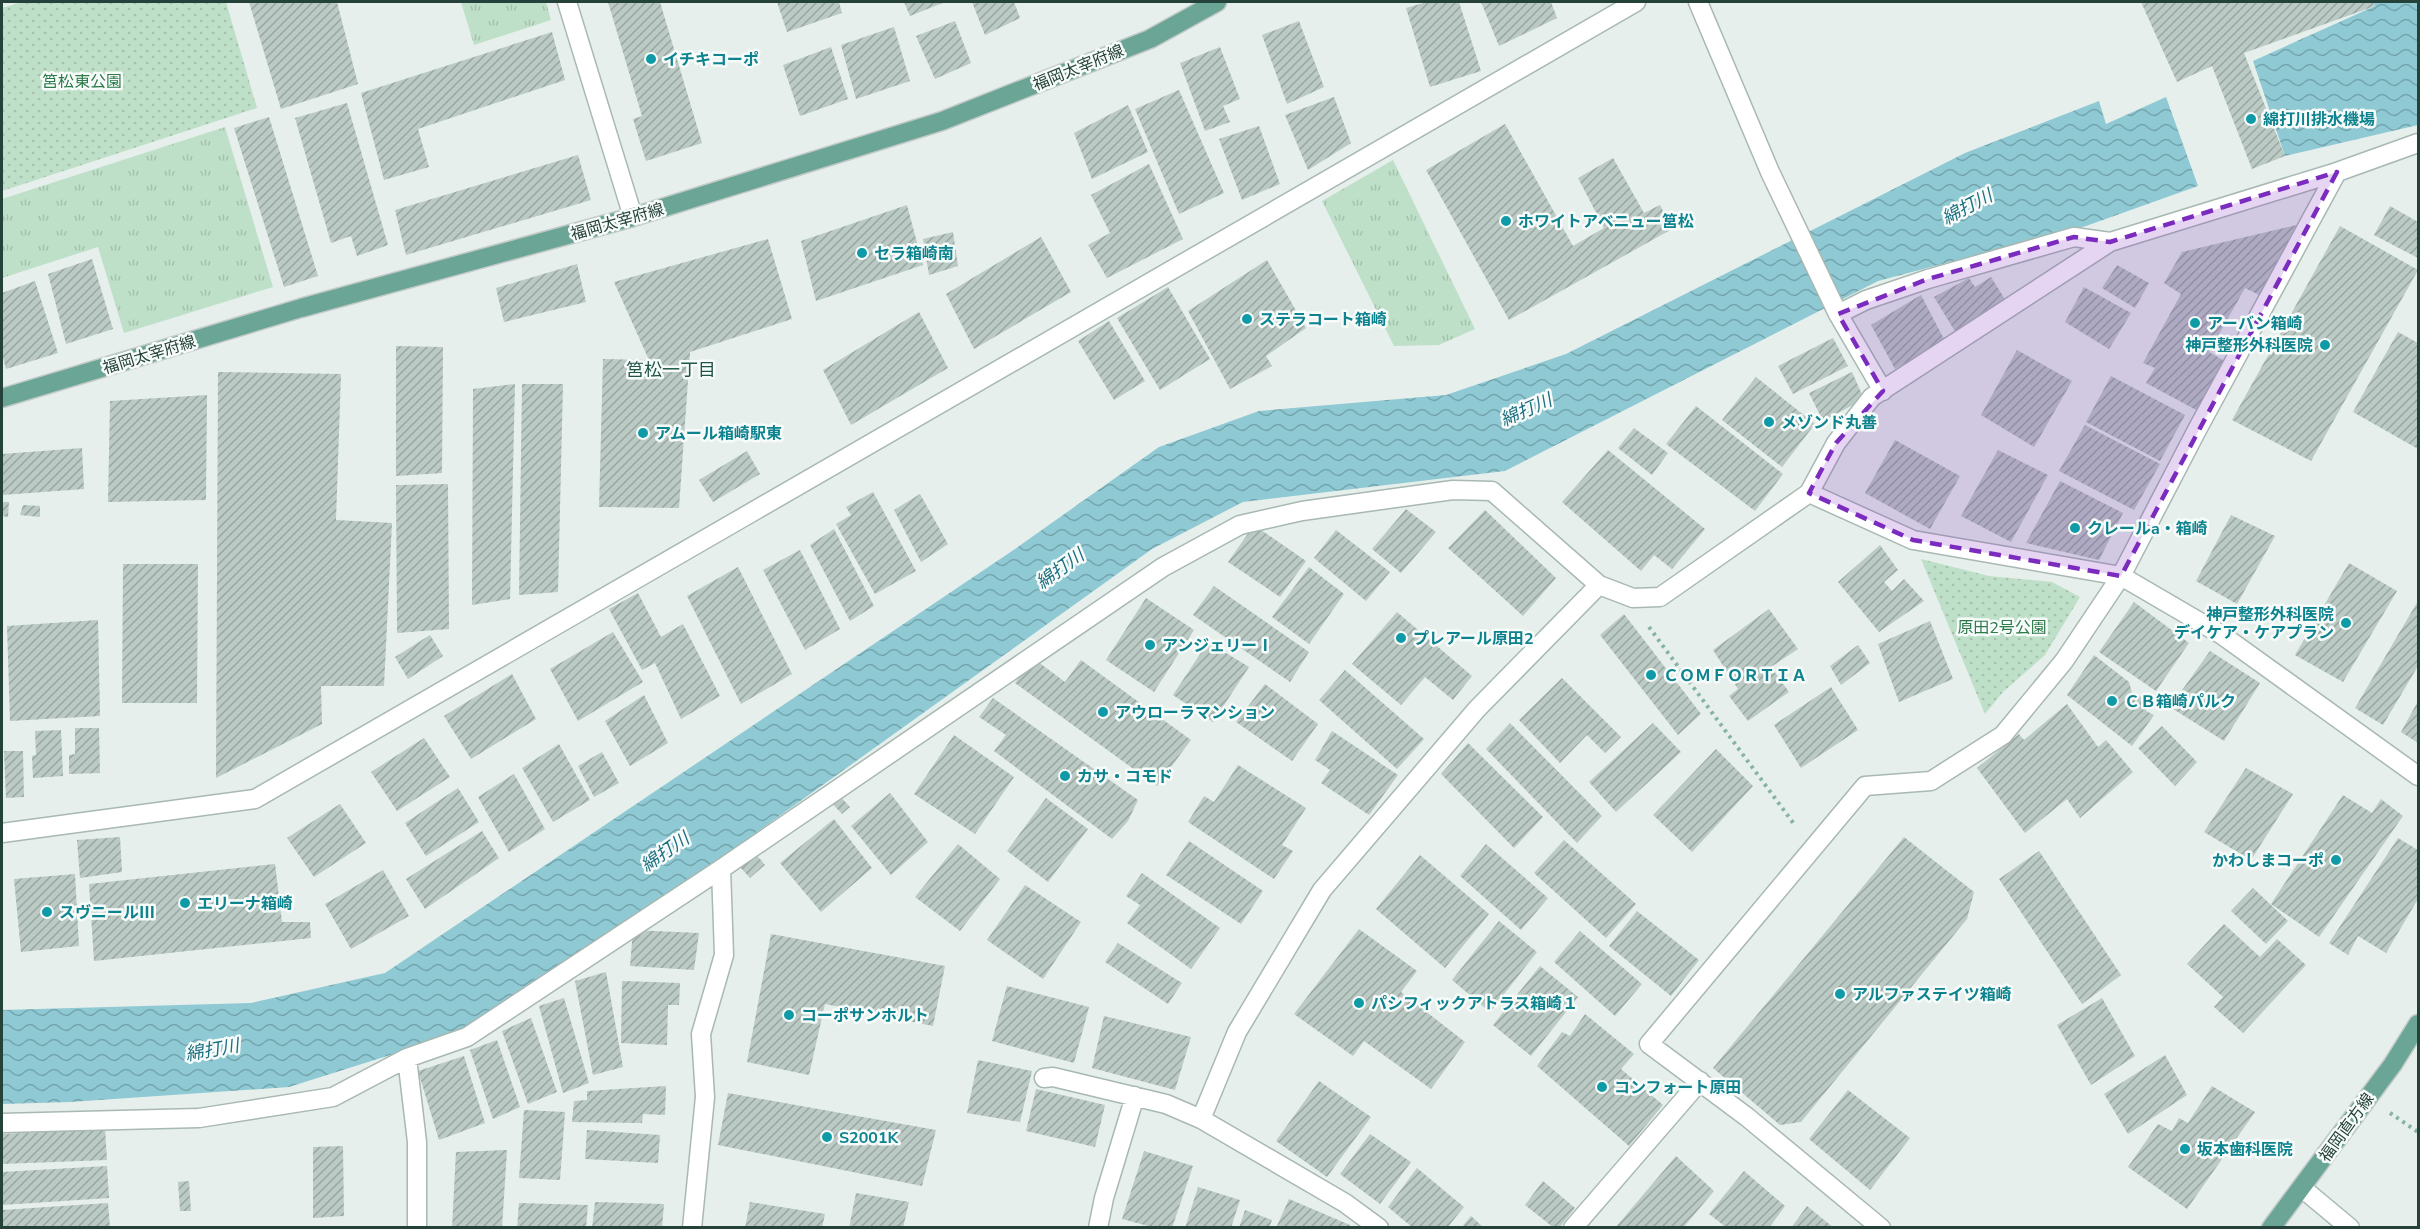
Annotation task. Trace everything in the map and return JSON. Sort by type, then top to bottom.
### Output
[{"type":"main road","name":"福岡太宰府線","points":[[2,398],[301,308],[633,218],[942,121],[1150,39],[1217,2]]},
{"type":"main road","name":"福岡直方線","points":[[2271,1227],[2393,1064],[2418,1024]]},
{"type":"street","points":[[567,2],[633,218]]},
{"type":"street","points":[[2,833],[255,799],[1636,2]]},
{"type":"street","points":[[1698,2],[1770,172],[1838,315],[1883,391]]},
{"type":"street","points":[[2,1123],[199,1119],[333,1097],[407,1058],[467,1038],[721,869],[1163,567],[1240,525],[1302,511],[1430,493],[1453,490],[1492,491],[1599,585],[1633,598],[1660,597],[1809,493],[1836,443],[1872,397],[2110,243],[2337,172],[2418,143]]},
{"type":"street","points":[[1881,1227],[1747,1117],[1648,1044],[1865,786],[1931,781],[2003,735],[2064,661],[2121,576],[2198,428],[2337,172]]},
{"type":"street","points":[[1838,315],[1866,300],[1928,279],[2074,237],[2110,243]]},
{"type":"street","points":[[1809,493],[1913,540],[2121,576],[2222,635],[2418,776]]},
{"type":"street","points":[[1202,1119],[1237,1032],[1323,890],[1477,709],[1599,585]]},
{"type":"street","points":[[692,1227],[705,1097],[701,1034],[724,955],[724,899],[721,869]]},
{"type":"street","points":[[407,1058],[417,1142],[417,1227]]},
{"type":"street","points":[[1044,1078],[1053,1077],[1166,1104],[1202,1119],[1345,1203],[1379,1227]]},
{"type":"street","points":[[1573,1227],[1700,1081]]},
{"type":"street","points":[[1098,1227],[1104,1198],[1135,1096]]},
{"type":"street","points":[[2302,1188],[2350,1227]]},
{"type":"path","points":[[1633,598],[1645,621],[1812,849]]},
{"type":"highlighted area","points":[[2337,172],[2121,576],[1913,540],[1809,493],[1836,443],[1883,391],[1838,314],[1928,279],[2074,237],[2110,242]]},
{"type":"green space","name":"筥松東公園","points":[[22,2],[226,2],[257,108],[2,191],[2,8]]},
{"type":"green space","points":[[461,2],[546,2],[551,20],[474,45]]},
{"type":"green space","points":[[225,127],[273,287],[124,333],[98,247],[2,278],[2,199]]},
{"type":"green space","points":[[1393,160],[1475,329],[1439,345],[1394,346],[1322,201]]},
{"type":"green space","name":"原田2号公園","points":[[1921,559],[1989,576],[2052,582],[2080,597],[2045,655],[2003,692],[1985,714]]},
{"type":"water","points":[[2373,2],[2418,2],[2418,125],[2285,156],[2253,61],[2375,6]]},
{"type":"water","name":"綿打川","points":[[2166,97],[2198,186],[2086,226],[1878,281],[1505,471],[1243,502],[1152,549],[693,878],[463,1032],[289,1087],[70,1102],[2,1104],[2,1010],[251,1003],[385,973],[1015,549],[1159,447],[1259,411],[1446,395],[1566,354],[1965,153],[2099,101],[2106,124]]},
{"type":"building","points":[[249,2],[337,2],[358,84],[281,109]]},
{"type":"building","name":"イチキコーポ","points":[[608,2],[660,2],[702,143],[646,161],[633,119],[642,116]]},
{"type":"building","points":[[777,2],[839,2],[842,13],[787,32]]},
{"type":"building","points":[[904,2],[945,2],[910,16]]},
{"type":"building","points":[[972,2],[1014,2],[1020,18],[985,35]]},
{"type":"building","points":[[1427,2],[1459,2],[1481,71],[1430,87],[1406,8]]},
{"type":"building","points":[[1481,2],[1551,2],[1557,18],[1499,46]]},
{"type":"building","name":"綿打川排水機場","points":[[2141,2],[2373,2],[2375,6],[2244,53],[2285,156],[2252,169],[2212,66],[2177,82]]},
{"type":"building","points":[[955,21],[971,63],[935,79],[916,36]]},
{"type":"building","points":[[1299,21],[1324,87],[1287,104],[1262,35]]},
{"type":"building","points":[[894,27],[910,81],[856,99],[841,45]]},
{"type":"building","points":[[552,32],[565,80],[418,129],[429,167],[384,180],[361,93]]},
{"type":"building","points":[[831,47],[848,99],[800,116],[783,65]]},
{"type":"building","points":[[1220,47],[1240,99],[1223,106],[1230,122],[1205,131],[1180,63]]},
{"type":"building","points":[[1179,90],[1224,193],[1179,214],[1135,109]]},
{"type":"building","points":[[1334,97],[1351,143],[1308,170],[1285,115]]},
{"type":"building","points":[[347,103],[388,245],[357,256],[351,236],[331,243],[295,118]]},
{"type":"building","points":[[1128,105],[1148,152],[1092,179],[1074,133]]},
{"type":"building","points":[[269,117],[318,276],[284,287],[234,128]]},
{"type":"building","name":"ホワイトアベニュー筥松","points":[[1505,124],[1573,246],[1604,228],[1578,178],[1613,158],[1644,213],[1660,205],[1672,229],[1509,320],[1426,170]]},
{"type":"building","points":[[1259,126],[1280,184],[1242,200],[1219,139]]},
{"type":"building","points":[[578,155],[591,200],[406,255],[395,210]]},
{"type":"building","points":[[1149,164],[1183,239],[1107,278],[1088,245],[1110,233],[1091,195]]},
{"type":"building","name":"セラ箱崎南","points":[[907,205],[923,265],[816,301],[801,241]]},
{"type":"building","points":[[2390,206],[2418,222],[2418,258],[2374,235]]},
{"type":"building","name":"アーバン箱崎","points":[[2297,225],[2259,295],[2245,288],[2209,352],[2223,360],[2198,411],[2146,383],[2155,368],[2143,363],[2181,294],[2164,283],[2182,252]]},
{"type":"building","name":"神戸整形外科医院","points":[[2340,226],[2418,270],[2311,461],[2232,420]]},
{"type":"building","points":[[953,232],[958,266],[929,275],[923,239]]},
{"type":"building","points":[[1041,237],[1071,292],[974,349],[946,294]]},
{"type":"building","name":"アムール箱崎駅東","points":[[768,239],[792,319],[690,352],[679,508],[599,507],[603,359],[649,360],[614,282]]},
{"type":"building","points":[[92,259],[113,329],[66,344],[48,274]]},
{"type":"building","name":"ステラコート箱崎","points":[[1267,260],[1306,328],[1266,356],[1272,366],[1230,389],[1188,311]]},
{"type":"building","points":[[577,264],[586,302],[504,322],[496,288]]},
{"type":"building","points":[[2117,265],[2149,283],[2135,308],[2102,288]]},
{"type":"building","points":[[1991,277],[2006,301],[1956,333],[1934,297],[1969,278],[1975,287]]},
{"type":"building","points":[[35,281],[58,353],[6,369],[2,354],[2,293]]},
{"type":"building","points":[[1168,287],[1210,359],[1160,390],[1117,318]]},
{"type":"building","points":[[2084,287],[2131,313],[2109,349],[2065,322]]},
{"type":"building","points":[[1921,295],[1945,341],[1895,369],[1871,325]]},
{"type":"building","points":[[919,312],[948,368],[851,425],[823,370]]},
{"type":"building","points":[[1109,321],[1145,381],[1114,400],[1078,341]]},
{"type":"building","points":[[2398,332],[2418,343],[2418,449],[2353,412]]},
{"type":"building","points":[[1833,338],[1848,366],[1793,394],[1778,366]]},
{"type":"building","points":[[396,346],[443,347],[442,473],[396,476]]},
{"type":"building","points":[[2017,350],[2072,381],[2034,447],[1981,415]]},
{"type":"building","points":[[218,372],[341,374],[336,520],[392,523],[384,686],[321,686],[322,724],[216,778]]},
{"type":"building","points":[[1852,372],[1864,399],[1823,421],[1809,393]]},
{"type":"building","points":[[2111,376],[2185,415],[2160,461],[2086,422]]},
{"type":"building","name":"メゾンド丸善","points":[[1756,377],[1815,424],[1782,467],[1722,420]]},
{"type":"building","points":[[515,384],[510,599],[472,605],[473,389]]},
{"type":"building","points":[[522,384],[563,384],[558,592],[519,595]]},
{"type":"building","points":[[207,395],[206,500],[108,502],[110,401]]},
{"type":"building","points":[[1696,406],[1783,474],[1755,511],[1666,444]]},
{"type":"building","points":[[2085,425],[2160,464],[2134,510],[2059,471]]},
{"type":"building","points":[[1634,428],[1668,453],[1652,475],[1618,448]]},
{"type":"building","points":[[1895,440],[1960,476],[1930,529],[1865,493]]},
{"type":"building","points":[[82,448],[84,489],[2,495],[2,454]]},
{"type":"building","points":[[1608,450],[1705,529],[1672,569],[1654,555],[1641,571],[1562,502]]},
{"type":"building","points":[[1998,450],[2048,475],[2011,542],[1961,516]]},
{"type":"building","points":[[747,451],[760,474],[713,502],[699,480]]},
{"type":"building","name":"クレールa・箱崎","points":[[2060,481],[2123,513],[2099,560],[2026,543]]},
{"type":"building","points":[[448,484],[449,629],[397,633],[396,485]]},
{"type":"building","points":[[873,492],[916,571],[875,594],[836,524],[851,515],[846,507]]},
{"type":"building","points":[[920,494],[948,544],[921,562],[894,510]]},
{"type":"building","points":[[2,502],[9,502],[8,517],[2,516]]},
{"type":"building","points":[[23,505],[40,506],[40,517],[20,515]]},
{"type":"building","points":[[1406,509],[1436,532],[1401,573],[1372,549]]},
{"type":"building","points":[[1485,510],[1556,578],[1523,616],[1448,548]]},
{"type":"building","points":[[2231,515],[2275,536],[2237,604],[2196,581]]},
{"type":"building","points":[[1254,525],[1306,561],[1280,597],[1228,562]]},
{"type":"building","points":[[834,529],[874,606],[850,621],[810,545]]},
{"type":"building","points":[[1336,530],[1390,572],[1366,601],[1314,558]]},
{"type":"building","points":[[1880,545],[1898,570],[1884,582],[1892,591],[1904,579],[1924,601],[1879,632],[1838,582]]},
{"type":"building","points":[[800,550],[840,629],[805,650],[763,570]]},
{"type":"building","name":"神戸整形外科医院 デイケア・ケアプラン","points":[[2349,563],[2397,591],[2343,682],[2295,655]]},
{"type":"building","points":[[123,564],[198,564],[197,703],[122,703]]},
{"type":"building","points":[[738,567],[792,674],[741,704],[687,596]]},
{"type":"building","points":[[1309,567],[1344,594],[1309,644],[1272,617]]},
{"type":"building","points":[[1214,586],[1309,652],[1290,682],[1193,615]]},
{"type":"building","points":[[638,593],[661,637],[683,624],[720,696],[681,719],[655,663],[642,670],[609,609]]},
{"type":"building","name":"アンジェリーⅠ","points":[[1146,598],[1194,630],[1154,692],[1106,660]]},
{"type":"building","points":[[2418,601],[2418,666],[2383,725],[2355,708]]},
{"type":"building","points":[[2134,602],[2189,643],[2156,691],[2099,652]]},
{"type":"building","points":[[1769,609],[1798,649],[1771,667],[1789,692],[1748,721],[1729,696],[1738,689],[1713,650]]},
{"type":"building","name":"プレアール原田2","points":[[1397,612],[1472,676],[1453,700],[1425,677],[1401,705],[1352,664]]},
{"type":"building","name":"ＣＯＭＦＯＲＴＩＡ","points":[[1624,614],[1701,714],[1678,735],[1600,635]]},
{"type":"building","points":[[98,620],[100,716],[10,721],[7,626]]},
{"type":"building","points":[[1930,621],[1953,679],[1899,702],[1878,644]]},
{"type":"building","points":[[613,632],[643,682],[578,721],[550,669]]},
{"type":"building","points":[[430,635],[443,656],[408,679],[395,657]]},
{"type":"building","points":[[1208,642],[1249,667],[1213,722],[1173,695]]},
{"type":"building","points":[[1858,645],[1870,663],[1841,685],[1830,666]]},
{"type":"building","points":[[2210,651],[2260,683],[2224,741],[2170,707]]},
{"type":"building","name":"ＣＢ箱崎パルク","points":[[2094,655],[2129,682],[2134,700],[2138,695],[2151,703],[2146,711],[2154,715],[2132,746],[2067,695]]},
{"type":"building","name":"アウローラマンション","points":[[1033,658],[1065,682],[1081,660],[1191,740],[1157,786],[1015,683]]},
{"type":"building","points":[[1345,670],[1424,739],[1397,769],[1319,700]]},
{"type":"building","points":[[512,674],[536,719],[471,759],[444,716]]},
{"type":"building","points":[[1562,678],[1621,737],[1605,753],[1587,735],[1560,763],[1519,720]]},
{"type":"building","points":[[1265,684],[1318,724],[1292,761],[1236,722]]},
{"type":"building","points":[[1831,687],[1858,730],[1801,768],[1774,725]]},
{"type":"building","points":[[644,695],[668,743],[630,766],[605,721]]},
{"type":"building","name":"カサ・コモド","points":[[993,698],[1138,800],[1128,821],[1112,839],[994,751],[1006,735],[979,717]]},
{"type":"building","points":[[2418,701],[2418,743],[2401,732]]},
{"type":"building","points":[[2067,704],[2098,747],[2106,740],[2133,772],[2080,818],[2067,799],[2025,833],[1977,768],[2019,734],[2024,740]]},
{"type":"building","points":[[1510,723],[1602,816],[1577,843],[1486,749]]},
{"type":"building","points":[[1653,723],[1681,752],[1616,812],[1589,782]]},
{"type":"building","points":[[2162,726],[2197,762],[2175,786],[2138,748]]},
{"type":"building","points":[[75,728],[99,728],[100,773],[69,774],[69,755],[75,754]]},
{"type":"building","points":[[61,730],[63,776],[33,778],[32,756],[36,755],[35,731]]},
{"type":"building","points":[[1332,731],[1398,775],[1369,815],[1321,783],[1330,770],[1315,760]]},
{"type":"building","points":[[954,735],[1014,777],[975,834],[914,794]]},
{"type":"building","points":[[424,738],[450,777],[397,811],[371,772]]},
{"type":"building","points":[[1468,743],[1543,817],[1514,848],[1441,774]]},
{"type":"building","points":[[559,744],[590,800],[553,822],[522,768]]},
{"type":"building","points":[[1716,749],[1753,786],[1692,852],[1653,815]]},
{"type":"building","points":[[4,751],[23,751],[24,797],[6,798]]},
{"type":"building","points":[[602,752],[619,783],[594,797],[578,766]]},
{"type":"building","points":[[1238,765],[1306,808],[1282,845],[1293,851],[1274,879],[1188,822],[1204,796],[1214,802]]},
{"type":"building","points":[[2246,768],[2293,794],[2251,860],[2204,832]]},
{"type":"building","points":[[514,774],[545,829],[509,852],[478,797]]},
{"type":"building","points":[[458,788],[479,822],[426,856],[405,823]]},
{"type":"building","points":[[836,792],[850,807],[842,814],[827,798]]},
{"type":"building","points":[[890,793],[928,842],[891,875],[851,826]]},
{"type":"building","name":"かわしまコーポ","points":[[2343,795],[2372,813],[2381,799],[2403,816],[2319,937],[2271,904]]},
{"type":"building","points":[[1046,798],[1088,829],[1048,882],[1007,851]]},
{"type":"building","points":[[340,804],[366,843],[314,877],[287,838]]},
{"type":"building","points":[[834,819],[872,868],[821,912],[780,863]]},
{"type":"building","points":[[482,831],[499,858],[425,909],[406,879]]},
{"type":"building","points":[[120,837],[122,872],[80,878],[77,840]]},
{"type":"building","name":"アルファステイツ箱崎","points":[[1904,837],[1974,892],[1967,919],[1801,1122],[1780,1125],[1713,1068]]},
{"type":"building","points":[[2398,838],[2418,850],[2418,899],[2386,953],[2358,936],[2348,955],[2329,943]]},
{"type":"building","points":[[1564,840],[1636,904],[1606,938],[1534,873]]},
{"type":"building","points":[[1189,841],[1263,891],[1241,924],[1166,875]]},
{"type":"building","points":[[958,844],[1000,879],[960,931],[915,897]]},
{"type":"building","points":[[1486,844],[1548,898],[1521,930],[1460,876]]},
{"type":"building","points":[[2039,851],[2121,975],[2082,1004],[1999,879]]},
{"type":"building","points":[[755,853],[765,865],[750,878],[739,866]]},
{"type":"building","points":[[1420,855],[1489,914],[1445,968],[1376,909]]},
{"type":"building","name":"エリーナ箱崎","points":[[275,864],[282,922],[310,922],[311,938],[94,961],[89,884]]},
{"type":"building","points":[[383,870],[409,916],[351,949],[325,904]]},
{"type":"building","points":[[1142,873],[1220,928],[1191,969],[1127,923],[1140,905],[1126,896]]},
{"type":"building","name":"スヴニールⅢ","points":[[75,874],[79,946],[21,952],[14,879]]},
{"type":"building","points":[[1025,885],[1081,922],[1043,979],[987,940]]},
{"type":"building","points":[[2253,888],[2288,921],[2266,944],[2231,911]]},
{"type":"building","points":[[1637,911],[1699,960],[1671,996],[1609,946]]},
{"type":"building","points":[[1499,921],[1537,952],[1490,1012],[1452,980]]},
{"type":"building","points":[[2224,924],[2260,957],[2277,939],[2306,965],[2243,1033],[2214,1007],[2223,997],[2187,964]]},
{"type":"building","name":"パシフィックアトラス箱崎１","points":[[1359,929],[1417,971],[1401,992],[1465,1042],[1431,1089],[1364,1041],[1353,1056],[1294,1014]]},
{"type":"building","points":[[633,930],[699,933],[694,970],[630,966]]},
{"type":"building","points":[[1580,931],[1642,984],[1615,1016],[1554,962]]},
{"type":"building","name":"コーポサンホルト","points":[[771,934],[945,966],[933,1026],[825,1004],[809,1075],[747,1062]]},
{"type":"building","points":[[1118,943],[1182,983],[1168,1004],[1105,962]]},
{"type":"building","points":[[1540,966],[1578,997],[1531,1056],[1493,1025]]},
{"type":"building","points":[[606,972],[623,1067],[593,1075],[575,981]]},
{"type":"building","points":[[622,981],[680,983],[679,1005],[668,1005],[667,1045],[621,1043]]},
{"type":"building","points":[[1007,986],[1089,1007],[1074,1063],[992,1041]]},
{"type":"building","points":[[564,998],[589,1083],[563,1093],[539,1006]]},
{"type":"building","points":[[2102,998],[2135,1056],[2091,1085],[2057,1025]]},
{"type":"building","name":"コンフォート原田","points":[[1585,1014],[1634,1054],[1621,1069],[1663,1105],[1629,1146],[1537,1066],[1562,1032],[1570,1036]]},
{"type":"building","points":[[1104,1016],[1191,1037],[1175,1090],[1092,1068]]},
{"type":"building","points":[[531,1018],[557,1092],[528,1104],[502,1031]]},
{"type":"building","points":[[497,1040],[520,1107],[493,1119],[470,1050]]},
{"type":"building","points":[[2165,1055],[2187,1095],[2128,1134],[2104,1094]]},
{"type":"building","points":[[464,1056],[485,1123],[439,1140],[418,1071]]},
{"type":"building","points":[[978,1060],[1032,1071],[1020,1122],[967,1113]]},
{"type":"building","points":[[1319,1081],[1371,1117],[1327,1177],[1276,1141]]},
{"type":"building","points":[[666,1086],[665,1115],[643,1114],[642,1123],[572,1122],[574,1101],[587,1100],[587,1091]]},
{"type":"building","name":"坂本歯科医院","points":[[2212,1086],[2255,1112],[2187,1209],[2128,1167],[2158,1124],[2172,1131],[2179,1118],[2188,1123]]},
{"type":"building","points":[[1036,1089],[1105,1105],[1095,1147],[1026,1131]]},
{"type":"building","points":[[1848,1090],[1910,1138],[1870,1190],[1809,1139]]},
{"type":"building","name":"S2001K","points":[[728,1093],[936,1130],[922,1186],[718,1145]]},
{"type":"building","points":[[524,1110],[565,1112],[560,1180],[519,1178]]},
{"type":"building","points":[[105,1129],[107,1160],[2,1164],[2,1134]]},
{"type":"building","points":[[587,1130],[660,1135],[658,1163],[585,1159]]},
{"type":"building","points":[[1370,1134],[1411,1162],[1380,1204],[1340,1174]]},
{"type":"building","points":[[343,1146],[344,1216],[313,1218],[313,1147]]},
{"type":"building","points":[[507,1150],[502,1228],[452,1228],[456,1152]]},
{"type":"building","points":[[1144,1151],[1193,1166],[1172,1228],[1156,1228],[1122,1219]]},
{"type":"building","points":[[1676,1156],[1714,1191],[1683,1228],[1615,1228]]},
{"type":"building","points":[[107,1166],[109,1198],[2,1205],[2,1172]]},
{"type":"building","points":[[1417,1168],[1464,1207],[1447,1228],[1413,1228],[1388,1207]]},
{"type":"building","points":[[1744,1171],[1785,1206],[1769,1228],[1727,1228],[1709,1214]]},
{"type":"building","points":[[189,1181],[191,1211],[180,1211],[178,1182]]},
{"type":"building","points":[[1543,1181],[1575,1208],[1559,1228],[1554,1228],[1525,1205]]},
{"type":"building","points":[[1198,1187],[1240,1200],[1231,1228],[1185,1228]]},
{"type":"building","points":[[856,1193],[909,1202],[903,1228],[849,1228]]},
{"type":"building","points":[[1289,1199],[1350,1225],[1349,1228],[1276,1228]]},
{"type":"building","points":[[595,1202],[664,1204],[662,1228],[592,1228]]},
{"type":"building","points":[[750,1202],[825,1214],[822,1228],[745,1228]]},
{"type":"building","points":[[108,1203],[110,1228],[2,1228],[2,1210]]},
{"type":"building","points":[[519,1203],[588,1205],[586,1228],[517,1228]]},
{"type":"building","points":[[1807,1206],[1834,1228],[1791,1228]]},
{"type":"building","points":[[1245,1210],[1272,1220],[1269,1228],[1239,1228]]},
{"type":"building","points":[[1471,1216],[1484,1228],[1461,1228]]},
{"type":"place","name":"イチキコーポ","points":[[651,59]]},
{"type":"place","name":"綿打川排水機場","points":[[2251,119]]},
{"type":"place","name":"ホワイトアベニュー筥松","points":[[1506,221]]},
{"type":"place","name":"セラ箱崎南","points":[[862,253]]},
{"type":"place","name":"ステラコート箱崎","points":[[1247,319]]},
{"type":"place","name":"アーバン箱崎","points":[[2195,323]]},
{"type":"place","name":"神戸整形外科医院","points":[[2325,345]]},
{"type":"place","name":"メゾンド丸善","points":[[1769,422]]},
{"type":"place","name":"アムール箱崎駅東","points":[[643,433]]},
{"type":"place","name":"クレールa・箱崎","points":[[2075,528]]},
{"type":"place","name":"神戸整形外科医院 デイケア・ケアプラン","points":[[2346,623]]},
{"type":"place","name":"プレアール原田2","points":[[1401,638]]},
{"type":"place","name":"アンジェリーⅠ","points":[[1150,645]]},
{"type":"place","name":"ＣＯＭＦＯＲＴＩＡ","points":[[1651,675]]},
{"type":"place","name":"ＣＢ箱崎パルク","points":[[2112,701]]},
{"type":"place","name":"アウローラマンション","points":[[1103,712]]},
{"type":"place","name":"カサ・コモド","points":[[1065,776]]},
{"type":"place","name":"かわしまコーポ","points":[[2336,860]]},
{"type":"place","name":"エリーナ箱崎","points":[[185,903]]},
{"type":"place","name":"スヴニールⅢ","points":[[47,912]]},
{"type":"place","name":"アルファステイツ箱崎","points":[[1840,994]]},
{"type":"place","name":"パシフィックアトラス箱崎１","points":[[1359,1003]]},
{"type":"place","name":"コーポサンホルト","points":[[789,1015]]},
{"type":"place","name":"コンフォート原田","points":[[1602,1087]]},
{"type":"place","name":"S2001K","points":[[827,1137]]},
{"type":"place","name":"坂本歯科医院","points":[[2185,1149]]},
{"type":"district","name":"筥松一丁目","points":[[671,370]]}]
